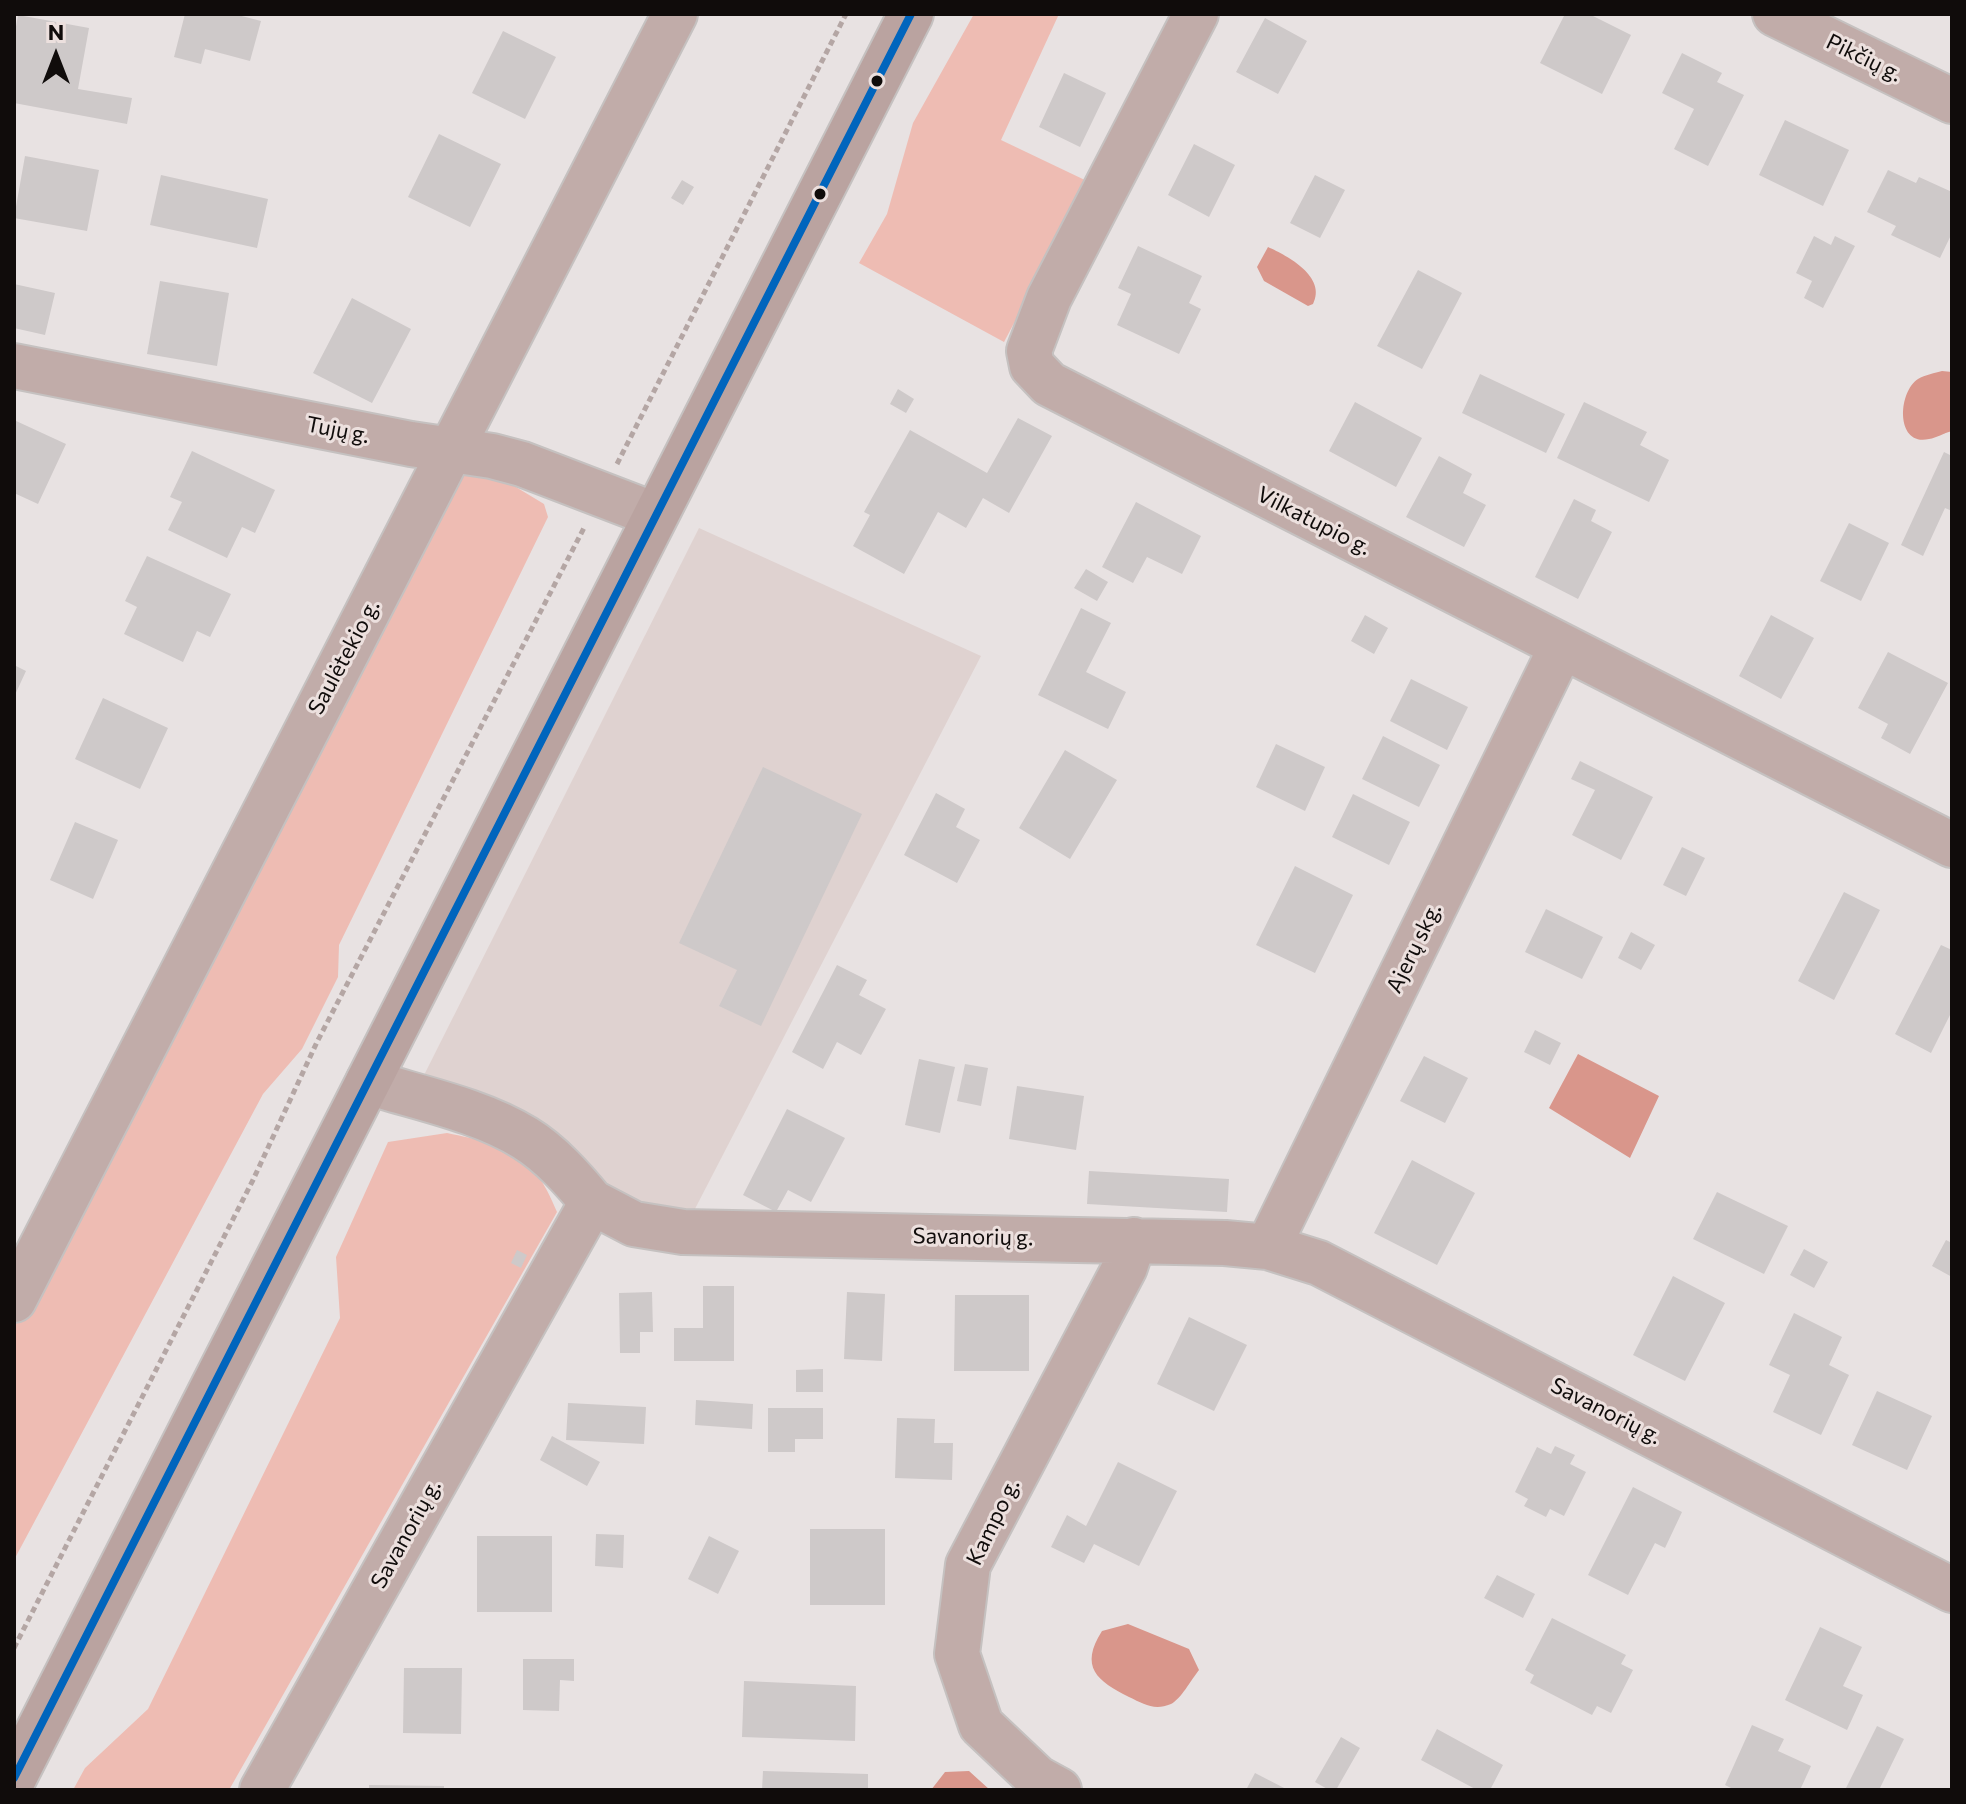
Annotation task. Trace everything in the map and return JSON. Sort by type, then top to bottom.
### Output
[{"type":"main road","points":[[14,1778],[911,14]]},
{"type":"street","name":"Saulėtekio g.","points":[[14,1300],[675,14]]},
{"type":"street","name":"Vilkatupio g.","points":[[1196,14],[1049,298],[1029,351],[1032,366],[1049,384],[1952,845]]},
{"type":"street","name":"Pikčių g.","points":[[1775,14],[1952,101]]},
{"type":"street","name":"Tujų g.","points":[[14,366],[522,464],[655,515]]},
{"type":"street","name":"Ajerų skg.","points":[[1268,1247],[1561,648]]},
{"type":"street","points":[[368,1082],[484,1120],[525,1138],[556,1163],[592,1202]]},
{"type":"street","name":"Savanorių g.","points":[[262,1790],[592,1202],[634,1224],[683,1232],[1134,1240],[1268,1247],[1319,1263],[1952,1590]]},
{"type":"street","name":"Kampo g.","points":[[1059,1790],[1037,1778],[981,1725],[957,1654],[968,1565],[1125,1267],[1134,1240]]},
{"type":"path","points":[[14,1648],[253,1180],[317,1042],[846,14]]},
{"type":"shaded area","points":[[974,14],[1059,14],[1001,140],[1089,182],[1004,342],[859,263],[887,214],[913,123]]},
{"type":"shaded area","points":[[1268,247],[1295,262],[1310,276],[1316,294],[1313,304],[1308,306],[1264,281],[1257,267]]},
{"type":"shaded area","points":[[1942,371],[1952,372],[1952,431],[1918,439],[1910,435],[1905,427],[1906,395],[1918,379]]},
{"type":"shaded area","points":[[453,449],[544,504],[548,517],[339,945],[338,977],[302,1049],[263,1094],[14,1560],[14,1301]]},
{"type":"shaded area","points":[[699,528],[981,656],[683,1232],[413,1097]]},
{"type":"shaded area","points":[[1578,1054],[1659,1096],[1630,1158],[1549,1108]]},
{"type":"shaded area","points":[[447,1133],[486,1142],[516,1154],[538,1175],[557,1212],[229,1790],[73,1790],[85,1768],[148,1709],[340,1318],[336,1257],[388,1142]]},
{"type":"shaded area","points":[[1128,1624],[1189,1649],[1199,1670],[1175,1702],[1159,1707],[1144,1704],[1108,1685],[1095,1672],[1092,1654],[1102,1631]]},
{"type":"shaded area","points":[[969,1771],[990,1790],[931,1790],[945,1772]]},
{"type":"building","points":[[185,14],[234,14],[261,21],[250,61],[205,49],[201,64],[174,57]]},
{"type":"building","points":[[1565,14],[1589,14],[1631,35],[1602,94],[1540,63]]},
{"type":"building","points":[[18,15],[89,28],[78,89],[132,98],[127,124],[14,103],[14,38]]},
{"type":"building","points":[[1265,18],[1307,41],[1278,94],[1236,72]]},
{"type":"building","points":[[503,31],[556,57],[525,119],[472,93]]},
{"type":"building","points":[[1682,53],[1722,73],[1717,82],[1744,95],[1708,166],[1674,149],[1694,109],[1662,93]]},
{"type":"building","points":[[1064,73],[1106,93],[1080,147],[1039,127]]},
{"type":"building","points":[[1785,120],[1849,150],[1823,206],[1759,175]]},
{"type":"building","points":[[439,134],[501,164],[470,227],[408,197]]},
{"type":"building","points":[[1194,144],[1235,165],[1209,217],[1168,195]]},
{"type":"building","points":[[25,156],[99,170],[87,231],[14,218]]},
{"type":"building","points":[[1888,170],[1916,183],[1919,177],[1952,192],[1952,233],[1940,258],[1891,235],[1896,226],[1867,212]]},
{"type":"building","points":[[161,175],[268,199],[257,248],[150,225]]},
{"type":"building","points":[[1315,175],[1345,190],[1320,238],[1290,223]]},
{"type":"building","points":[[682,180],[694,187],[683,205],[671,198]]},
{"type":"building","points":[[1814,236],[1831,245],[1835,236],[1855,246],[1823,308],[1804,298],[1812,281],[1796,273]]},
{"type":"building","points":[[1138,246],[1202,276],[1189,303],[1201,309],[1179,354],[1117,325],[1131,294],[1118,288]]},
{"type":"building","points":[[1418,270],[1462,293],[1422,369],[1377,346]]},
{"type":"building","points":[[160,281],[229,293],[217,366],[147,354]]},
{"type":"building","points":[[14,284],[55,293],[45,335],[14,328]]},
{"type":"building","points":[[352,298],[411,329],[372,403],[313,373]]},
{"type":"building","points":[[1480,374],[1565,414],[1546,453],[1462,413]]},
{"type":"building","points":[[898,389],[914,399],[906,413],[890,404]]},
{"type":"building","points":[[1355,402],[1422,438],[1396,487],[1329,451]]},
{"type":"building","points":[[1584,402],[1647,432],[1640,445],[1669,460],[1649,502],[1557,458]]},
{"type":"building","points":[[1018,418],[1052,436],[1009,513],[983,498],[966,528],[938,512],[904,574],[853,546],[870,515],[864,512],[910,430],[987,473]]},
{"type":"building","points":[[14,420],[66,444],[38,504],[14,493]]},
{"type":"building","points":[[192,451],[275,490],[255,533],[242,527],[227,558],[168,530],[182,502],[170,497]]},
{"type":"building","points":[[1944,452],[1952,456],[1952,511],[1945,508],[1923,556],[1901,545]]},
{"type":"building","points":[[1439,456],[1472,474],[1463,493],[1486,505],[1464,547],[1406,517]]},
{"type":"building","points":[[1574,499],[1596,510],[1591,521],[1612,532],[1578,599],[1535,577]]},
{"type":"building","points":[[1136,502],[1201,536],[1182,574],[1147,557],[1133,583],[1102,567]]},
{"type":"building","points":[[1849,523],[1889,543],[1861,601],[1820,581]]},
{"type":"building","points":[[147,556],[231,594],[210,637],[197,631],[183,662],[124,634],[137,607],[125,601]]},
{"type":"building","points":[[1086,569],[1108,582],[1097,601],[1074,588]]},
{"type":"building","points":[[1081,608],[1111,623],[1086,672],[1126,692],[1108,729],[1038,695]]},
{"type":"building","points":[[1365,615],[1388,628],[1374,654],[1351,641]]},
{"type":"building","points":[[1771,615],[1814,638],[1781,699],[1739,676]]},
{"type":"building","points":[[1888,652],[1948,683],[1910,754],[1881,738],[1888,724],[1858,708]]},
{"type":"building","points":[[14,665],[26,671],[14,697]]},
{"type":"building","points":[[1411,679],[1468,707],[1447,750],[1390,721]]},
{"type":"building","points":[[103,698],[168,728],[140,789],[75,759]]},
{"type":"building","points":[[1383,736],[1440,765],[1419,807],[1362,779]]},
{"type":"building","points":[[1276,744],[1325,767],[1305,811],[1256,787]]},
{"type":"building","points":[[1065,750],[1117,780],[1070,859],[1019,828]]},
{"type":"building","points":[[1580,761],[1653,797],[1621,860],[1572,835],[1595,790],[1571,779]]},
{"type":"building","points":[[763,767],[862,814],[761,1026],[719,1006],[737,970],[679,943]]},
{"type":"building","points":[[936,793],[965,809],[956,827],[980,840],[957,883],[904,855]]},
{"type":"building","points":[[1353,794],[1410,822],[1389,865],[1332,837]]},
{"type":"building","points":[[75,822],[118,840],[93,899],[50,880]]},
{"type":"building","points":[[1682,847],[1705,858],[1686,896],[1663,885]]},
{"type":"building","points":[[1295,866],[1353,895],[1315,973],[1256,945]]},
{"type":"building","points":[[1844,892],[1880,910],[1834,1000],[1798,981]]},
{"type":"building","points":[[1546,909],[1603,937],[1582,979],[1525,952]]},
{"type":"building","points":[[1631,932],[1655,945],[1641,970],[1618,958]]},
{"type":"building","points":[[1941,945],[1952,950],[1952,1011],[1931,1053],[1895,1034]]},
{"type":"building","points":[[837,965],[867,980],[859,995],[886,1009],[861,1055],[837,1042],[823,1069],[792,1052]]},
{"type":"building","points":[[1535,1030],[1561,1043],[1550,1065],[1524,1052]]},
{"type":"building","points":[[1424,1056],[1468,1078],[1445,1123],[1400,1101]]},
{"type":"building","points":[[919,1059],[955,1067],[940,1133],[905,1125]]},
{"type":"building","points":[[965,1064],[988,1068],[981,1106],[957,1101]]},
{"type":"building","points":[[1017,1086],[1084,1096],[1076,1150],[1009,1139]]},
{"type":"building","points":[[787,1109],[845,1138],[811,1202],[788,1190],[776,1212],[743,1195]]},
{"type":"building","points":[[1412,1160],[1475,1193],[1437,1265],[1374,1233]]},
{"type":"building","points":[[1089,1171],[1229,1179],[1227,1212],[1087,1204]]},
{"type":"building","points":[[1717,1192],[1788,1226],[1764,1274],[1693,1239]]},
{"type":"building","points":[[1946,1240],[1952,1243],[1952,1277],[1932,1266]]},
{"type":"building","points":[[1804,1249],[1828,1262],[1814,1288],[1790,1275]]},
{"type":"building","points":[[517,1250],[527,1255],[521,1268],[511,1263]]},
{"type":"building","points":[[1673,1276],[1725,1303],[1685,1381],[1633,1355]]},
{"type":"building","points":[[703,1286],[734,1286],[734,1361],[674,1361],[674,1328],[703,1328]]},
{"type":"building","points":[[652,1292],[653,1332],[640,1332],[640,1353],[620,1353],[619,1293]]},
{"type":"building","points":[[847,1292],[885,1294],[882,1361],[844,1359]]},
{"type":"building","points":[[955,1295],[1029,1295],[1029,1371],[954,1371]]},
{"type":"building","points":[[1794,1313],[1842,1337],[1829,1365],[1849,1375],[1821,1435],[1773,1412],[1790,1375],[1769,1365]]},
{"type":"building","points":[[1189,1317],[1247,1345],[1214,1411],[1157,1384]]},
{"type":"building","points":[[823,1369],[823,1392],[796,1392],[796,1370]]},
{"type":"building","points":[[1877,1391],[1932,1416],[1907,1470],[1852,1445]]},
{"type":"building","points":[[696,1400],[753,1404],[752,1429],[695,1425]]},
{"type":"building","points":[[568,1403],[646,1407],[644,1444],[566,1440]]},
{"type":"building","points":[[768,1408],[823,1408],[823,1439],[795,1439],[795,1452],[768,1452]]},
{"type":"building","points":[[897,1418],[935,1419],[934,1443],[953,1443],[952,1480],[895,1478]]},
{"type":"building","points":[[552,1436],[600,1462],[587,1486],[540,1460]]},
{"type":"building","points":[[1555,1446],[1575,1455],[1570,1464],[1586,1472],[1564,1516],[1550,1509],[1546,1517],[1524,1506],[1528,1499],[1515,1492],[1537,1447],[1551,1454]]},
{"type":"building","points":[[1118,1462],[1177,1491],[1139,1566],[1094,1544],[1084,1563],[1051,1547],[1067,1515],[1086,1526]]},
{"type":"building","points":[[1633,1487],[1682,1512],[1665,1548],[1655,1543],[1628,1595],[1588,1575]]},
{"type":"building","points":[[810,1529],[885,1529],[885,1605],[810,1605]]},
{"type":"building","points":[[596,1534],[624,1535],[623,1568],[595,1566]]},
{"type":"building","points":[[477,1536],[552,1536],[552,1612],[477,1612]]},
{"type":"building","points":[[709,1536],[739,1551],[718,1594],[688,1579]]},
{"type":"building","points":[[1497,1575],[1535,1594],[1523,1618],[1484,1598]]},
{"type":"building","points":[[1552,1618],[1626,1655],[1621,1664],[1633,1670],[1611,1713],[1597,1706],[1592,1715],[1530,1683],[1534,1675],[1525,1670]]},
{"type":"building","points":[[1820,1627],[1862,1647],[1843,1686],[1863,1695],[1847,1730],[1785,1700]]},
{"type":"building","points":[[523,1659],[574,1659],[574,1681],[560,1680],[559,1711],[523,1710]]},
{"type":"building","points":[[404,1668],[462,1668],[461,1734],[403,1733]]},
{"type":"building","points":[[744,1681],[856,1686],[855,1741],[742,1737]]},
{"type":"building","points":[[1752,1725],[1784,1739],[1778,1751],[1811,1766],[1800,1790],[1735,1790],[1725,1785]]},
{"type":"building","points":[[1877,1726],[1904,1739],[1879,1790],[1845,1790]]},
{"type":"building","points":[[1437,1729],[1503,1765],[1490,1790],[1477,1790],[1421,1760]]},
{"type":"building","points":[[1341,1737],[1360,1748],[1336,1790],[1329,1790],[1315,1782]]},
{"type":"building","points":[[763,1771],[868,1774],[868,1790],[762,1790]]},
{"type":"building","points":[[1255,1773],[1288,1790],[1246,1790]]},
{"type":"building","points":[[369,1785],[444,1786],[444,1790],[369,1790]]},
{"type":"transit line","points":[[14,1778],[911,14]]}]
